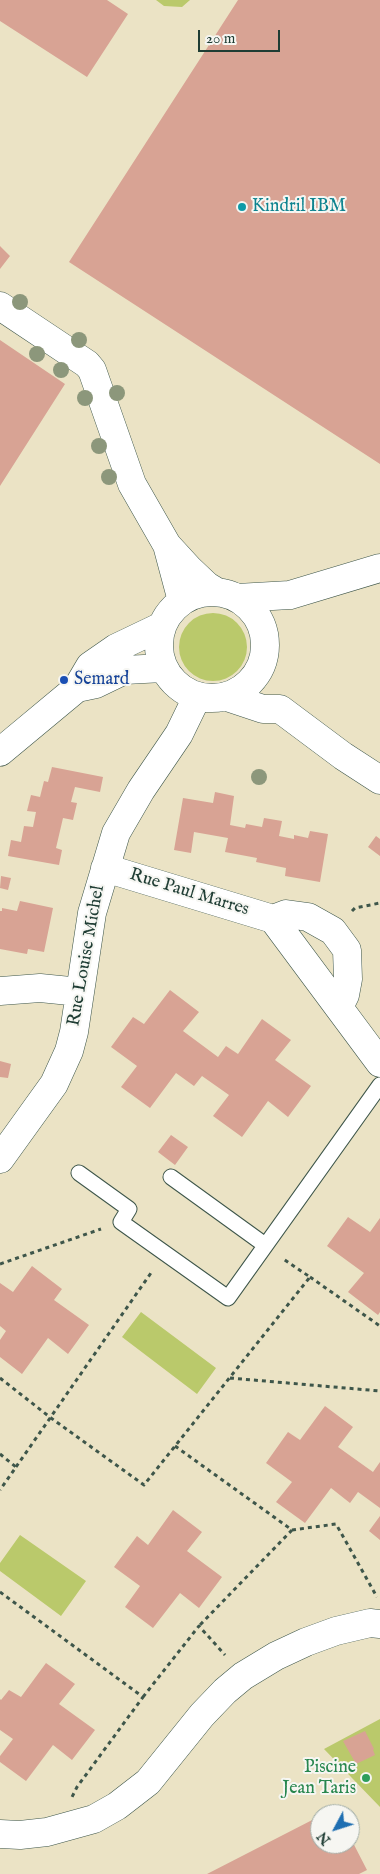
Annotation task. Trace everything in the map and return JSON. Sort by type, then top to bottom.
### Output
[{"type":"street","points":[[0,306],[87,364],[92,370],[132,484],[167,545],[207,586],[227,595],[248,606],[257,615],[266,640],[262,667],[254,680],[242,691],[215,699],[197,697],[180,688],[170,679],[163,668],[158,640],[162,626],[169,614],[182,601],[198,594],[227,595],[290,595],[380,568]]},
{"type":"street","points":[[167,545],[182,601]]},
{"type":"street","points":[[262,627],[290,595]]},
{"type":"street","points":[[0,752],[77,688],[90,666],[116,648],[162,626]]},
{"type":"street","points":[[262,667],[277,696],[280,709]]},
{"type":"street","points":[[77,688],[96,684],[125,670],[163,668]]},
{"type":"street","name":"Rue Louise Michel","points":[[0,1159],[54,1084],[69,1051],[74,1032],[92,913],[116,833],[141,790],[179,734],[197,697]]},
{"type":"street","points":[[227,697],[263,709],[280,709],[343,756],[380,780]]},
{"type":"street","name":"Rue Paul Marres","points":[[105,868],[273,919],[286,914],[308,917],[333,932],[347,950],[348,979],[345,995],[339,1006]]},
{"type":"street","points":[[273,919],[380,1063]]},
{"type":"street","points":[[0,990],[40,988],[80,992]]},
{"type":"street","points":[[0,1834],[20,1835],[47,1832],[83,1822],[117,1806],[148,1782],[202,1715],[225,1691],[243,1676],[276,1656],[306,1642],[336,1631],[370,1624],[380,1624]]},
{"type":"lane","points":[[79,1173],[130,1209],[121,1222],[228,1298],[380,1085]]},
{"type":"lane","points":[[171,1177],[265,1245]]},
{"type":"path","points":[[0,1264],[121,1222]]},
{"type":"path","points":[[265,1245],[380,1326]]},
{"type":"path","points":[[0,1490],[165,1253]]},
{"type":"path","points":[[0,1378],[51,1418],[144,1485],[310,1277]]},
{"type":"path","points":[[229,1378],[380,1391]]},
{"type":"path","points":[[175,1446],[292,1530]]},
{"type":"path","points":[[0,1454],[16,1467]]},
{"type":"path","points":[[83,1822],[70,1809],[70,1801],[77,1787],[143,1697],[199,1626],[292,1530],[336,1524],[380,1602]]},
{"type":"path","points":[[0,1592],[143,1697]]},
{"type":"path","points":[[199,1626],[243,1676]]},
{"type":"green space","points":[[156,0],[190,0],[182,7],[164,6]]},
{"type":"green space","points":[[213,613],[226,616],[237,623],[244,634],[247,647],[244,660],[237,671],[226,678],[213,681],[200,678],[189,671],[182,660],[179,647],[182,634],[189,623],[200,616]]},
{"type":"green space","points":[[141,1312],[216,1368],[197,1394],[122,1337]]},
{"type":"green space","points":[[20,1535],[86,1581],[61,1616],[0,1571],[0,1563]]},
{"type":"green space","name":"Piscine Jean Taris","points":[[380,1719],[380,1807],[324,1749]]},
{"type":"building","points":[[0,0],[107,0],[128,14],[87,77],[0,21]]},
{"type":"building","name":"Kindril IBM","points":[[238,0],[380,0],[380,464],[69,262]]},
{"type":"building","points":[[0,246],[10,256],[0,269]]},
{"type":"building","points":[[0,340],[65,384],[0,486]]},
{"type":"building","points":[[52,767],[103,777],[100,792],[75,787],[71,802],[77,803],[73,820],[63,818],[56,848],[62,850],[59,865],[8,856],[11,840],[21,842],[24,826],[33,827],[36,812],[27,811],[31,795],[40,797],[44,781],[48,782]]},
{"type":"building","points":[[215,792],[234,796],[230,825],[245,828],[246,824],[262,827],[264,818],[282,821],[279,836],[294,839],[294,835],[308,838],[310,831],[328,834],[320,882],[285,876],[286,868],[256,862],[257,858],[225,852],[228,838],[194,832],[191,853],[174,850],[183,798],[213,803]]},
{"type":"building","points":[[376,836],[380,839],[380,856],[368,847]]},
{"type":"building","points":[[1,876],[11,878],[8,890],[0,888]]},
{"type":"building","points":[[20,901],[53,908],[44,952],[28,949],[27,954],[0,949],[0,911],[2,911],[2,908],[17,911]]},
{"type":"building","points":[[170,990],[199,1012],[183,1031],[218,1057],[226,1046],[238,1054],[262,1019],[291,1040],[275,1060],[311,1086],[288,1117],[268,1101],[242,1137],[213,1116],[229,1095],[202,1076],[194,1086],[176,1073],[150,1108],[121,1087],[137,1066],[111,1047],[133,1017],[144,1024]]},
{"type":"building","points":[[0,1061],[11,1064],[8,1078],[0,1077]]},
{"type":"building","points":[[171,1135],[188,1147],[175,1165],[158,1152]]},
{"type":"building","points":[[348,1217],[370,1232],[380,1218],[380,1312],[378,1315],[348,1292],[364,1273],[327,1246]]},
{"type":"building","points":[[32,1266],[62,1289],[54,1300],[89,1325],[68,1354],[48,1338],[22,1374],[0,1357],[0,1340],[6,1331],[0,1326],[0,1283],[13,1292]]},
{"type":"building","points":[[325,1406],[353,1427],[338,1447],[373,1472],[380,1462],[380,1508],[358,1492],[350,1503],[331,1488],[305,1523],[276,1502],[292,1482],[266,1463],[288,1432],[300,1440]]},
{"type":"building","points":[[173,1510],[202,1532],[187,1551],[222,1577],[199,1608],[180,1593],[153,1628],[125,1607],[140,1586],[114,1567],[137,1536],[148,1545]]},
{"type":"building","points":[[380,1516],[380,1540],[369,1531]]},
{"type":"building","points":[[46,1663],[75,1684],[59,1704],[95,1730],[72,1760],[53,1745],[26,1781],[0,1762],[0,1756],[13,1739],[0,1730],[0,1699],[9,1690],[21,1697]]},
{"type":"building","points":[[365,1731],[375,1755],[356,1764],[343,1741]]},
{"type":"building","points":[[310,1821],[310,1854],[359,1854],[367,1870],[359,1874],[207,1874]]},
{"type":"place","name":"Kindril IBM","points":[[242,207]]},
{"type":"place","name":"Semard","points":[[64,680]]},
{"type":"place","name":"Piscine Jean Taris","points":[[366,1778]]}]
